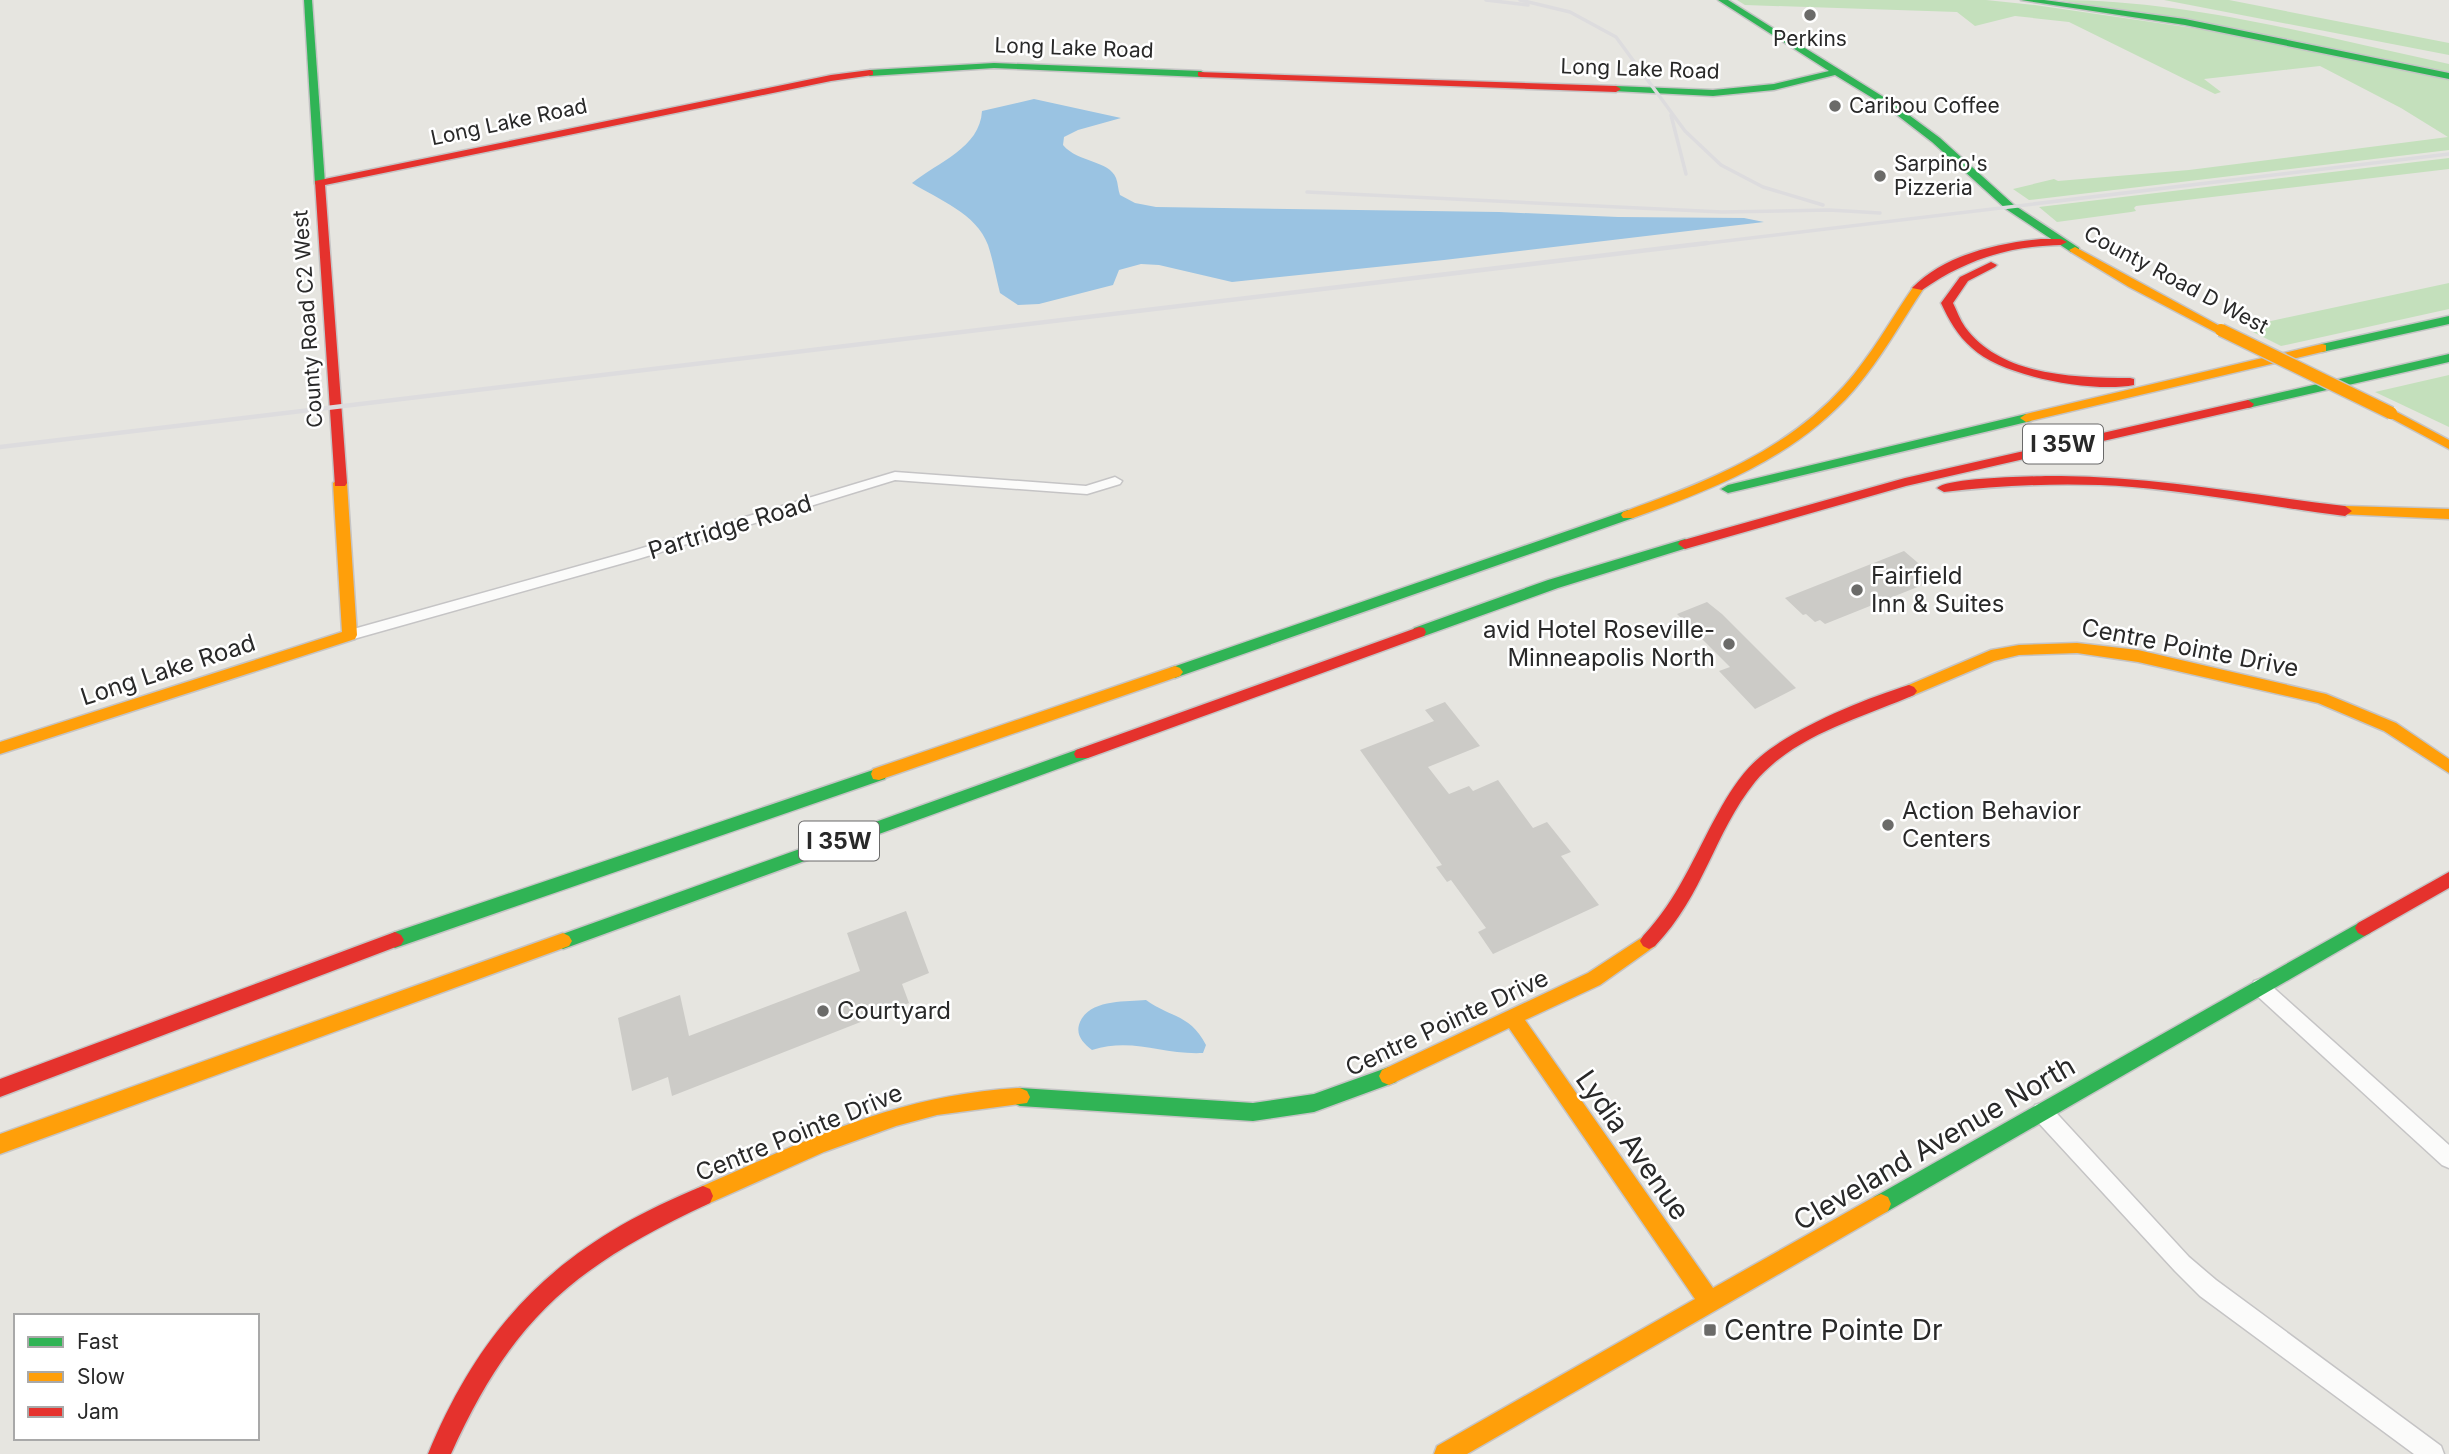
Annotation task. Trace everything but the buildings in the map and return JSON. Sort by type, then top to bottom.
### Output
[{"type":"main road","name":"County Road C2 West","points":[[308,0],[350,635]]},
{"type":"main road","name":"County Road D West","points":[[1703,0],[1887,103],[1918,126],[2010,206],[2061,242],[2133,285],[2391,413],[2449,445]]},
{"type":"main road","name":"County Road D West","points":[[1722,0],[1819,58],[1835,72]]},
{"type":"main road","points":[[2025,0],[2197,25],[2449,76]]},
{"type":"main road","points":[[2129,0],[2252,20],[2449,60]]},
{"type":"main road","name":"Long Lake Road","points":[[319,183],[831,78],[913,66],[973,65],[1713,93],[1774,87],[1835,72]]},
{"type":"main road","points":[[1646,509],[1735,474],[1799,435],[1847,391],[1918,288],[1929,278],[1961,261],[2033,240],[2061,242]]},
{"type":"main road","points":[[2061,242],[2046,250],[1984,267],[1959,282],[1947,303],[1951,320],[1980,349],[1997,359],[2050,377],[2070,381],[2172,383]]},
{"type":"main road","name":"I 35W","points":[[0,1088],[385,944],[1646,509],[2172,383],[2449,320]]},
{"type":"main road","name":"I 35W","points":[[0,1144],[1390,641],[1680,544],[1905,482],[2449,358]]},
{"type":"main road","points":[[1680,544],[1906,494],[1997,483],[2045,481],[2139,484],[2384,515],[2449,514]]},
{"type":"main road","name":"Long Lake Road","points":[[0,748],[350,635]]},
{"type":"main road","name":"Centre Pointe Drive","points":[[439,1454],[472,1384],[500,1342],[533,1304],[564,1274],[606,1243],[645,1221],[865,1126],[900,1113],[940,1103],[981,1098],[1262,1111],[1299,1107],[1339,1097],[1373,1084],[1594,979],[1648,943],[1669,920],[1682,899],[1749,779],[1766,760],[1787,744],[1992,656],[2048,648],[2110,651],[2294,691],[2330,701],[2376,720],[2449,767]]},
{"type":"main road","name":"Cleveland Avenue North","points":[[1445,1454],[2449,879]]},
{"type":"main road","name":"Lydia Avenue","points":[[1513,1018],[1710,1302]]},
{"type":"street","name":"Partridge Road","points":[[350,635],[633,556],[895,477],[1087,489],[1115,481]]},
{"type":"street","points":[[2260,987],[2449,1158]]},
{"type":"street","points":[[2042,1112],[2182,1264],[2208,1288],[2433,1454]]},
{"type":"green space","points":[[1737,0],[1986,0],[2035,5],[2213,31],[2449,80],[2449,150],[2029,200],[2013,189],[2054,179],[2058,181],[2189,170],[2448,137],[2401,108],[2320,66],[2204,79],[2221,92],[2215,94],[2069,22],[2015,16],[1975,26],[1957,12],[1745,5]]},
{"type":"green space","points":[[2059,0],[2157,6],[2255,22],[2449,64],[2449,72]]},
{"type":"green space","points":[[2164,0],[2229,0],[2449,43],[2449,55]]},
{"type":"green space","points":[[2449,158],[2449,169],[2136,206],[2136,211],[2057,222],[2039,207]]},
{"type":"green space","points":[[2449,283],[2449,309],[2281,346],[2251,331],[2271,321]]},
{"type":"green space","points":[[2449,375],[2449,427],[2375,392]]},
{"type":"water","points":[[1034,99],[1121,118],[1078,130],[1064,137],[1063,145],[1069,151],[1112,172],[1120,195],[1135,203],[1156,207],[1744,218],[1764,222],[1232,282],[1159,265],[1141,264],[1119,270],[1113,285],[1039,304],[1018,305],[1000,293],[988,245],[975,224],[956,208],[912,183],[966,145],[974,135],[982,111]]},
{"type":"water","points":[[1146,1000],[1193,1027],[1206,1045],[1203,1053],[1121,1045],[1092,1050],[1080,1038],[1080,1022],[1092,1009],[1109,1003]]},
{"type":"railway","points":[[1486,0],[1528,5]]},
{"type":"railway","points":[[1520,0],[1570,12],[1616,37],[1685,131],[1721,165],[1763,187],[1823,205]]},
{"type":"railway","points":[[1671,115],[1686,174]]},
{"type":"railway","points":[[1692,245],[2449,154]]},
{"type":"railway","points":[[1307,192],[1722,212],[1829,210],[1880,213]]},
{"type":"railway","points":[[0,447],[1707,243]]},
{"type":"traffic: fast","points":[[308,0],[320,184]]},
{"type":"traffic: fast","points":[[1722,0],[1887,103],[1936,140],[2010,207],[2075,250]]},
{"type":"traffic: fast","points":[[2025,0],[2185,22],[2449,76]]},
{"type":"traffic: fast","points":[[870,73],[994,65],[1201,74]]},
{"type":"traffic: fast","points":[[1616,89],[1713,93],[1774,87],[1835,72]]},
{"type":"traffic: fast","points":[[2322,348],[2449,320]]},
{"type":"traffic: fast","points":[[2248,404],[2449,358]]},
{"type":"traffic: fast","points":[[1728,489],[2026,418]]},
{"type":"traffic: fast","points":[[1175,672],[1628,515]]},
{"type":"traffic: fast","points":[[1419,632],[1553,584],[1685,544]]},
{"type":"traffic: fast","points":[[563,941],[1082,754]]},
{"type":"traffic: fast","points":[[395,940],[879,774]]},
{"type":"traffic: fast","points":[[1881,1204],[2364,928]]},
{"type":"traffic: fast","points":[[1020,1097],[1253,1112],[1314,1103],[1389,1076]]},
{"type":"traffic: slow","points":[[2075,250],[2133,285],[2221,330]]},
{"type":"traffic: slow","points":[[1628,515],[1747,467],[1801,433],[1826,413],[1858,377],[1918,288]]},
{"type":"traffic: slow","points":[[2221,330],[2391,413]]},
{"type":"traffic: slow","points":[[2026,418],[2322,348]]},
{"type":"traffic: slow","points":[[2391,413],[2449,445]]},
{"type":"traffic: slow","points":[[0,748],[350,635],[340,483]]},
{"type":"traffic: slow","points":[[2345,511],[2449,514]]},
{"type":"traffic: slow","points":[[1909,691],[1991,656],[2019,650],[2077,648],[2138,656],[2321,698],[2390,727],[2449,767]]},
{"type":"traffic: slow","points":[[879,774],[1175,672]]},
{"type":"traffic: slow","points":[[0,1144],[563,941]]},
{"type":"traffic: slow","points":[[1389,1076],[1594,979],[1649,941]]},
{"type":"traffic: slow","points":[[1513,1018],[1710,1302]]},
{"type":"traffic: slow","points":[[703,1196],[818,1145],[896,1116],[978,1099],[1020,1097]]},
{"type":"traffic: slow","points":[[1445,1454],[1881,1204]]},
{"type":"traffic: jam","points":[[319,183],[831,78],[870,73]]},
{"type":"traffic: jam","points":[[1201,74],[1616,89]]},
{"type":"traffic: jam","points":[[320,184],[340,483]]},
{"type":"traffic: jam","points":[[1918,288],[1951,267],[1985,252],[2022,244],[2061,242]]},
{"type":"traffic: jam","points":[[1991,265],[1964,279],[1947,303],[1959,328],[1977,347],[1998,361],[2050,377],[2130,382]]},
{"type":"traffic: jam","points":[[1685,544],[1905,482],[2248,404]]},
{"type":"traffic: jam","points":[[1944,488],[1991,483],[2108,481],[2345,511]]},
{"type":"traffic: jam","points":[[1082,754],[1419,632]]},
{"type":"traffic: jam","points":[[1649,941],[1666,924],[1680,904],[1736,797],[1765,762],[1783,748],[1824,726],[1909,691]]},
{"type":"traffic: jam","points":[[2364,928],[2449,879]]},
{"type":"traffic: jam","points":[[0,1088],[395,940]]},
{"type":"traffic: jam","points":[[439,1454],[461,1405],[486,1363],[512,1327],[542,1295],[575,1267],[613,1242],[655,1218],[703,1196]]},
{"type":"place","name":"Perkins","points":[[1810,15]]},
{"type":"place","name":"Caribou Coffee","points":[[1835,106]]},
{"type":"place","name":"Sarpino's Pizzeria","points":[[1880,176]]},
{"type":"place","name":"Fairfield Inn & Suites","points":[[1857,590]]},
{"type":"place","name":"avid Hotel Roseville- Minneapolis North","points":[[1729,644]]},
{"type":"place","name":"Action Behavior Centers","points":[[1888,825]]},
{"type":"place","name":"Courtyard","points":[[823,1011]]},
{"type":"place","name":"Centre Pointe Dr","points":[[1710,1330]]}]
